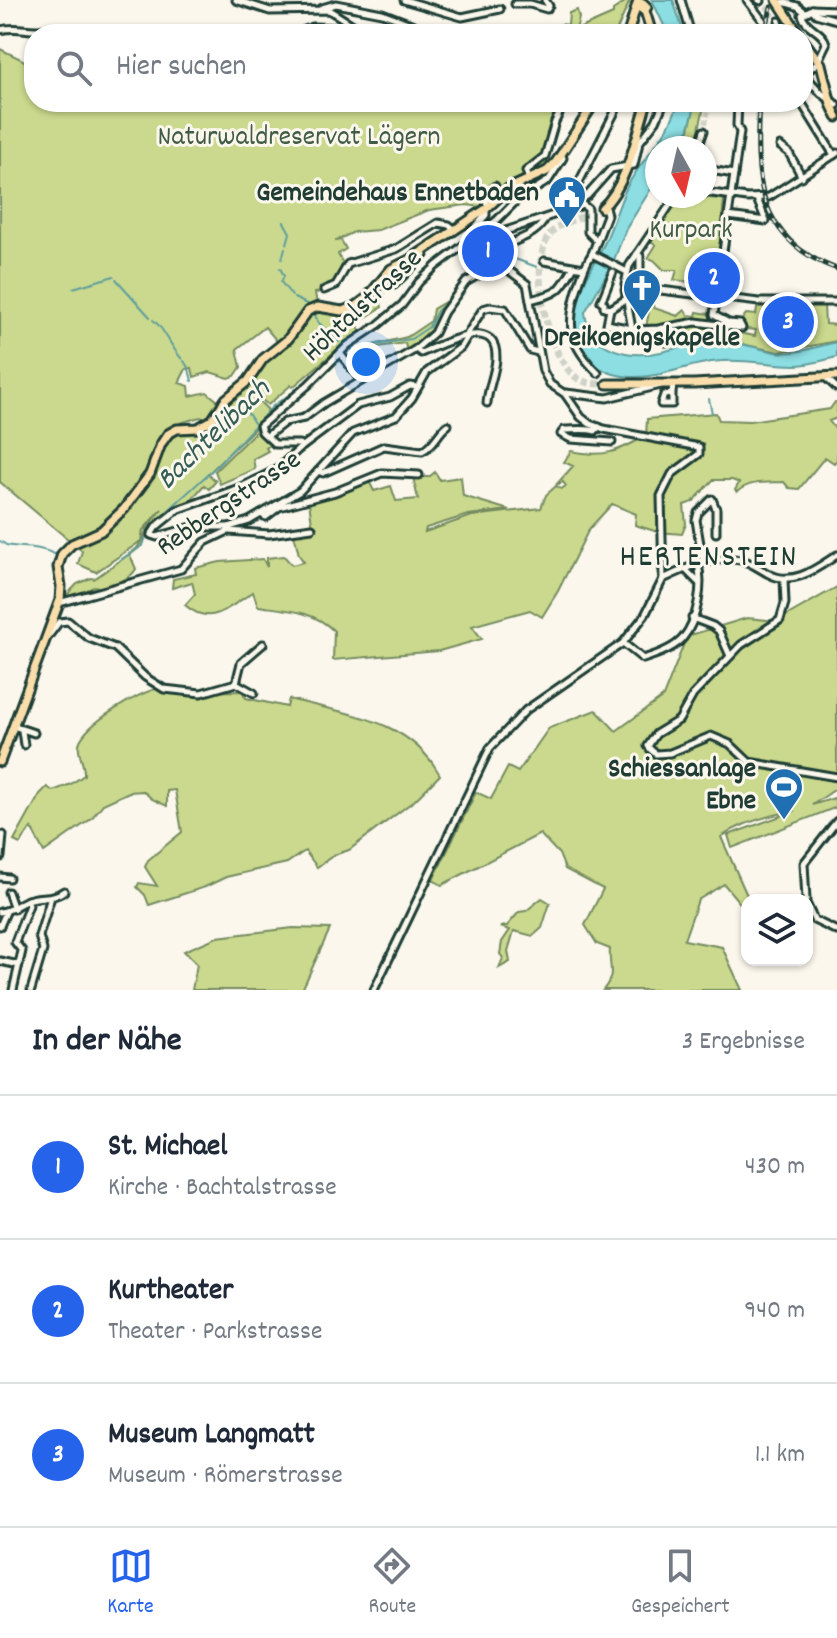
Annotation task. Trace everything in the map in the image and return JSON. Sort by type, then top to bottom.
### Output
[{"type":"main road","points":[[780,1],[794,24]]},
{"type":"main road","points":[[813,50],[818,56],[835,108]]},
{"type":"main road","points":[[0,762],[3,745],[14,727],[59,603],[61,586],[58,562],[69,546],[94,535],[114,520],[147,479],[165,437],[172,431],[198,428],[212,420],[226,399],[248,381],[263,359],[288,339],[308,311],[318,307],[342,311],[355,307],[388,271],[488,208],[508,189],[547,171],[588,112]]},
{"type":"main road","points":[[604,207],[615,193],[644,112]]},
{"type":"main road","points":[[608,384],[698,384],[837,376]]},
{"type":"street","points":[[236,0],[270,11],[331,11],[351,24]]},
{"type":"street","points":[[404,0],[462,17],[500,9]]},
{"type":"street","points":[[515,4],[533,4],[547,9],[549,6],[545,0]]},
{"type":"street","points":[[681,0],[688,24]]},
{"type":"street","points":[[747,0],[764,24]]},
{"type":"street","points":[[780,1],[796,5],[805,12]]},
{"type":"street","points":[[321,9],[332,4],[342,5],[353,10],[389,15],[412,24]]},
{"type":"street","points":[[805,12],[812,9],[837,10]]},
{"type":"street","points":[[812,9],[816,14],[837,20]]},
{"type":"street","points":[[805,12],[803,20],[808,24]]},
{"type":"street","points":[[0,30],[24,27]]},
{"type":"street","points":[[813,29],[825,39],[826,44],[813,62]]},
{"type":"street","points":[[813,85],[835,108]]},
{"type":"street","points":[[530,180],[526,171],[545,156],[560,112]]},
{"type":"street","points":[[572,205],[577,186],[615,112]]},
{"type":"street","points":[[566,210],[587,196],[611,169],[634,165],[639,143],[660,112]]},
{"type":"street","points":[[626,299],[610,309],[607,324],[632,329],[658,329],[696,322],[742,329],[740,324],[715,317],[740,132],[738,112]]},
{"type":"street","points":[[717,194],[757,199],[776,194],[835,154],[808,112]]},
{"type":"street","points":[[702,136],[704,131]]},
{"type":"street","points":[[780,146],[789,153],[802,177]]},
{"type":"street","name":"Höhtalstrasse","points":[[267,436],[260,426],[340,353],[406,302],[419,282],[436,266],[474,239],[517,200],[550,178],[563,158],[561,154]]},
{"type":"street","points":[[717,171],[734,174]]},
{"type":"street","points":[[495,186],[486,202],[486,215],[472,231],[478,242],[566,210],[586,206],[588,231],[597,241]]},
{"type":"street","points":[[728,216],[766,221],[757,199]]},
{"type":"street","points":[[598,373],[580,355],[571,330],[572,308],[584,268],[594,256],[608,211],[604,207]]},
{"type":"street","points":[[632,329],[624,271],[667,208]]},
{"type":"street","points":[[303,446],[277,444],[267,436],[285,422],[306,417],[416,349],[434,333],[444,312],[466,282],[499,263],[502,248],[529,237],[545,218]]},
{"type":"street","points":[[324,290],[336,285],[348,264],[396,249],[438,223],[455,230]]},
{"type":"street","points":[[394,285],[424,255],[422,251]]},
{"type":"street","points":[[637,254],[640,256],[640,279],[652,289],[759,302],[837,302]]},
{"type":"street","points":[[594,256],[624,271]]},
{"type":"street","points":[[544,261],[584,268]]},
{"type":"street","points":[[374,990],[480,765],[501,734],[533,705],[623,643],[645,615],[663,579],[661,496],[672,474],[699,454],[700,449],[599,427],[581,417],[565,394],[548,382],[538,352],[525,282],[499,263]]},
{"type":"street","points":[[530,300],[563,288],[573,268]]},
{"type":"street","points":[[610,309],[604,307],[601,301],[613,272]]},
{"type":"street","name":"Rebbergstrasse","points":[[59,603],[181,569],[205,542],[300,491],[349,435],[398,414],[427,372],[461,347],[480,311],[499,308],[510,313],[530,350],[538,352]]},
{"type":"street","points":[[416,349],[421,353],[472,334],[483,336],[495,349],[496,363],[487,403]]},
{"type":"street","points":[[340,353],[361,381]]},
{"type":"street","points":[[825,376],[837,388]]},
{"type":"street","points":[[565,394],[607,398],[662,384]]},
{"type":"street","points":[[672,394],[673,384]]},
{"type":"street","points":[[312,528],[269,534],[192,527],[157,537],[151,534],[177,510],[231,492],[272,472],[358,405],[390,397],[410,386],[417,387]]},
{"type":"street","points":[[318,471],[323,473],[384,446],[422,451],[436,441],[448,425]]},
{"type":"street","points":[[599,427],[595,431],[588,428],[576,432],[564,430],[561,434],[571,439],[612,442]]},
{"type":"street","points":[[261,514],[266,517],[279,507],[339,491],[385,472],[419,475]]},
{"type":"street","points":[[623,643],[646,659],[684,637],[699,604],[701,563],[696,520],[698,513],[712,499],[716,509],[716,533]]},
{"type":"street","points":[[663,579],[701,563],[740,560],[784,579],[806,573],[837,555]]},
{"type":"street","points":[[685,569],[699,583]]},
{"type":"street","points":[[784,579],[785,603],[780,620],[746,641],[730,656],[693,695],[679,720],[652,737],[648,746],[656,754],[670,753],[711,736],[730,744],[749,762],[837,777]]},
{"type":"street","points":[[692,618],[719,631],[730,656]]},
{"type":"street","points":[[43,642],[48,641],[59,622],[66,620],[91,640],[115,648],[149,680],[164,689],[199,693],[236,683],[254,693]]},
{"type":"street","points":[[236,683],[241,663],[263,644]]},
{"type":"street","points":[[14,727],[34,733]]},
{"type":"street","points":[[14,727],[24,734],[24,745]]},
{"type":"street","points":[[806,894],[804,863],[837,821]]},
{"type":"street","points":[[1,857],[4,835]]},
{"type":"street","points":[[0,877],[9,878]]},
{"type":"street","points":[[0,926],[3,912],[27,900],[51,897],[64,891]]},
{"type":"street","points":[[8,892],[14,909]]},
{"type":"street","points":[[31,990],[43,950],[39,936],[51,897]]},
{"type":"street","points":[[13,990],[22,951],[16,945],[16,939],[29,905],[27,900]]},
{"type":"street","points":[[813,917],[837,931]]},
{"type":"street","points":[[0,961],[19,965]]},
{"type":"green space","points":[[628,0],[620,24],[590,24],[613,14],[613,10]]},
{"type":"green space","points":[[577,10],[578,24],[568,24],[569,13]]},
{"type":"green space","name":"Naturwaldreservat Lägern","points":[[0,49],[24,61],[24,112],[558,112],[553,121],[546,167],[494,196],[483,207],[466,205],[429,210],[378,230],[354,232],[335,241],[341,240],[346,249],[338,254],[346,270],[334,286],[315,293],[317,304],[340,308],[361,298],[369,303],[383,296],[380,301],[382,307],[357,323],[361,333],[268,405],[254,390],[253,395],[268,410],[258,425],[208,474],[216,481],[209,489],[204,485],[192,499],[147,531],[143,545],[130,555],[136,569],[133,573],[101,589],[96,586],[61,601],[77,584],[94,579],[136,549],[142,541],[146,530],[162,509],[143,530],[141,541],[96,572],[78,564],[82,551],[0,482]],"holes":[[[265,327],[283,348],[262,363],[246,387],[231,396],[210,424],[202,430],[180,431],[180,423],[200,417],[208,420],[220,403],[207,392],[190,396],[189,386],[179,383],[186,369],[192,368],[194,377],[210,372],[229,378],[235,376],[241,367],[237,349]]]},
{"type":"green space","points":[[693,112],[703,112],[698,136],[687,136]]},
{"type":"green space","name":"Kurpark","points":[[717,199],[724,199],[717,271],[707,274],[705,264],[700,262],[692,269],[699,271],[703,280],[692,274],[690,282],[674,280],[677,270],[664,270],[648,258],[656,245],[650,240],[671,208],[717,208]]},
{"type":"green space","points":[[450,299],[434,327],[407,352],[405,343],[371,348],[372,345],[407,337],[431,321],[433,309]]},
{"type":"green space","points":[[651,299],[654,308],[678,316],[685,310],[688,315],[696,316],[697,312],[709,314],[711,300],[714,300],[713,317],[730,325],[707,322],[646,327],[649,312],[643,301]]},
{"type":"green space","points":[[758,303],[794,305],[795,317],[784,316],[783,323],[777,323],[777,316],[771,318],[777,330],[771,326],[766,331],[774,335],[807,329],[801,323],[796,327],[798,304],[824,305],[825,324],[837,325],[837,341],[779,352],[719,339],[664,347],[664,331],[690,324],[755,336],[756,330],[746,329],[741,321],[746,314],[756,315]]},
{"type":"green space","points":[[835,402],[837,418],[829,421],[837,431],[837,460],[834,463],[825,457],[799,489],[789,488],[784,482],[766,482],[737,492],[739,483],[713,480],[693,502],[684,505],[686,524],[682,534],[658,532],[635,525],[636,514],[612,504],[589,529],[542,617],[530,610],[472,626],[482,639],[439,651],[333,660],[334,631],[317,619],[299,612],[258,606],[253,592],[220,613],[203,615],[185,605],[195,594],[192,582],[172,588],[173,579],[196,574],[195,568],[220,562],[263,559],[267,567],[267,558],[284,556],[292,565],[304,562],[294,534],[313,529],[309,503],[369,481],[374,491],[391,486],[396,501],[418,499],[413,477],[429,477],[435,472],[440,480],[461,477],[463,496],[509,510],[468,515],[426,528],[425,532],[472,516],[541,508],[546,495],[556,486],[561,489],[566,486],[563,482],[556,485],[573,466],[564,462],[571,451],[602,454],[627,446],[646,436],[647,419],[716,413],[719,420],[750,421],[830,409]]},
{"type":"green space","points":[[257,430],[271,444],[266,448],[268,451],[253,459],[255,469],[220,484],[215,471]]},
{"type":"green space","points":[[837,587],[837,788],[812,805],[834,798],[837,807],[732,848],[728,835],[795,811],[756,820],[721,837],[746,894],[741,894],[741,905],[724,884],[698,900],[684,940],[722,947],[742,990],[603,990],[611,975],[610,949],[597,944],[585,925],[603,889],[565,869],[559,854],[540,834],[442,885],[433,880],[476,792],[491,799],[508,767],[518,772],[549,728],[596,710],[616,731],[663,697],[687,636],[747,618],[777,621]]},
{"type":"green space","points":[[160,688],[191,692],[242,691],[246,698],[287,707],[289,699],[374,721],[411,741],[427,756],[440,775],[415,800],[349,850],[334,855],[317,867],[305,851],[287,863],[226,877],[149,905],[137,887],[139,883],[157,886],[145,867],[148,860],[182,832],[175,790],[167,791],[167,806],[143,791],[129,792],[103,804],[91,819],[44,852],[31,828],[20,844],[14,841],[47,787],[53,791],[84,775],[79,752],[83,736],[102,718]]},
{"type":"green space","points":[[542,898],[550,903],[542,928],[533,936],[514,931],[508,951],[510,962],[499,968],[503,958],[500,954],[502,942],[510,930],[500,927],[507,926],[519,912],[526,911]]},
{"type":"green space","points":[[293,928],[330,929],[302,990],[192,990],[197,964],[184,951],[217,937]]},
{"type":"water","points":[[652,0],[673,0],[681,24],[663,24]]},
{"type":"water","points":[[675,112],[693,112],[686,136],[662,136]]},
{"type":"water","points":[[645,159],[645,198],[626,229],[612,265],[585,312],[588,325],[602,343],[624,352],[649,354],[709,341],[731,342],[784,353],[837,342],[837,357],[795,365],[711,362],[644,377],[614,374],[588,359],[573,331],[577,300],[605,242],[622,197]]},
{"type":"waterway","points":[[284,222],[290,233],[287,244]]},
{"type":"waterway","points":[[282,259],[285,248]]},
{"type":"waterway","name":"Bachtelibach","points":[[510,262],[515,259],[537,267]]},
{"type":"waterway","points":[[280,268],[284,276]]},
{"type":"waterway","points":[[73,288],[114,276]]},
{"type":"waterway","points":[[283,278],[281,282],[292,296]]},
{"type":"waterway","points":[[116,279],[150,317]]},
{"type":"waterway","points":[[294,298],[311,306]]},
{"type":"waterway","name":"Bachtelibach","points":[[349,347],[357,355],[374,345],[411,339],[429,327],[437,311],[448,301]]},
{"type":"waterway","points":[[314,313],[318,322],[339,342]]},
{"type":"waterway","points":[[153,320],[182,359]]},
{"type":"waterway","points":[[184,361],[192,381]]},
{"type":"waterway","name":"Bachtelibach","points":[[121,560],[143,545],[150,527],[218,465],[274,405],[309,381]]},
{"type":"waterway","points":[[709,399],[712,413]]},
{"type":"waterway","points":[[237,401],[254,423]]},
{"type":"waterway","points":[[0,541],[5,544]]},
{"type":"waterway","points":[[6,545],[37,548],[57,555]]},
{"type":"tunnel","points":[[761,1],[779,21]]},
{"type":"tunnel","points":[[704,131],[708,112]]},
{"type":"tunnel","points":[[602,208],[553,231],[543,251],[540,269],[544,311],[557,351],[566,367],[577,378],[588,383],[607,384]]},
{"type":"railway","points":[[767,24],[771,7]]},
{"type":"railway","points":[[759,112],[760,179],[775,222],[790,241],[810,256],[837,269]]},
{"type":"place","name":"Gemeindehaus Ennetbaden","points":[[567,229]]},
{"type":"place","name":"St. Michael","points":[[488,251]]},
{"type":"place","name":"Kurtheater","points":[[714,278]]},
{"type":"place","name":"Dreikoenigskapelle","points":[[642,322]]},
{"type":"place","name":"Museum Langmatt","points":[[788,322]]},
{"type":"place","name":"Schiessanlage Ebne","points":[[784,821]]},
{"type":"district","name":"HERTENSTEIN","points":[[709,559]]}]
